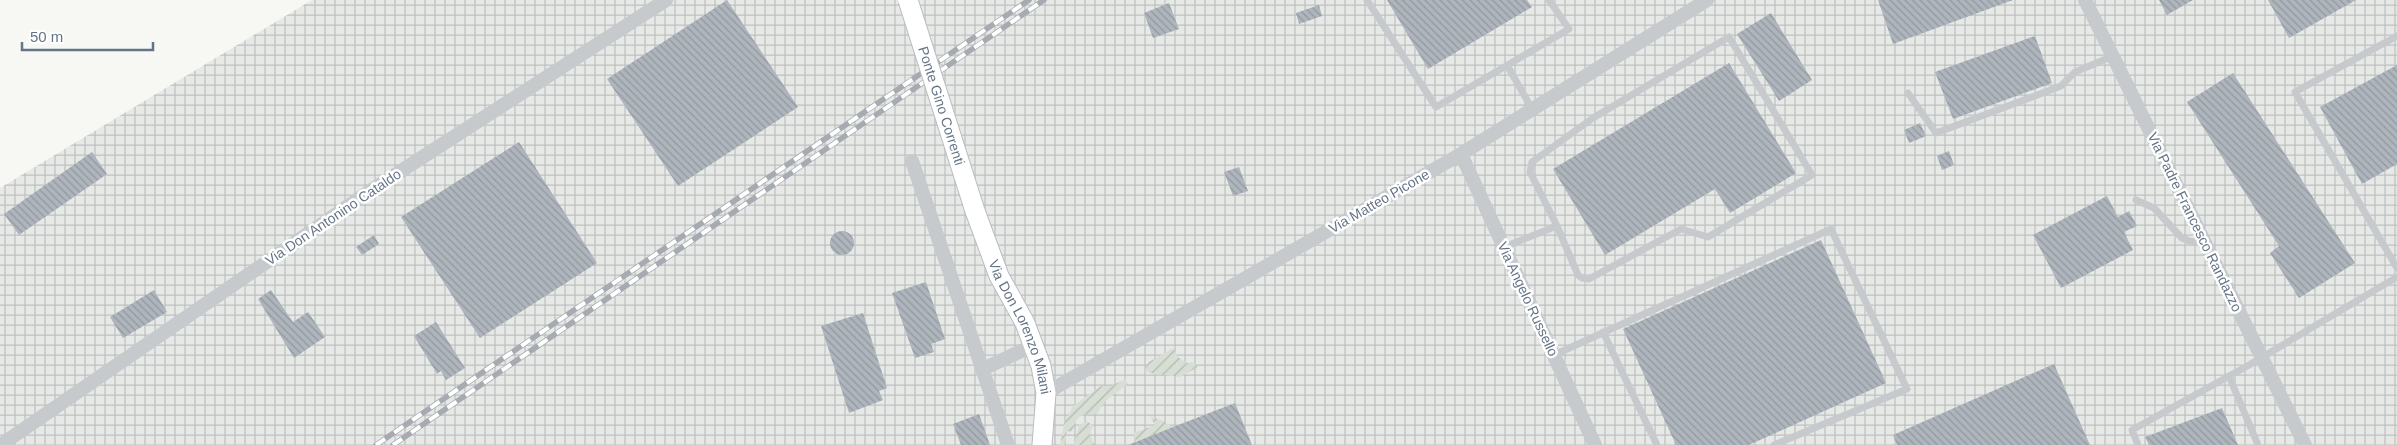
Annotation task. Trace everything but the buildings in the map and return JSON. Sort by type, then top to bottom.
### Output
[{"type":"street","name":"Via Don Antonino Cataldo","points":[[3,442],[367,192],[666,0]]},
{"type":"street","name":"Ponte Gino Correnti","points":[[908,0],[976,211]]},
{"type":"street","name":"Via Matteo Picone","points":[[1046,393],[1461,154],[1707,0]]},
{"type":"street","name":"Via Padre Francesco Randazzo","points":[[2085,0],[2306,445]]},
{"type":"street","name":"Via Angelo Russello","points":[[1461,154],[1595,445]]},
{"type":"street","points":[[912,161],[1008,445]]},
{"type":"street","name":"Via Don Lorenzo Milani","points":[[976,211],[999,276],[1034,344],[1041,366],[1046,393],[1042,445]]},
{"type":"street","points":[[983,369],[1034,344]]},
{"type":"lane","points":[[1367,0],[1436,107],[1569,29],[1550,0]]},
{"type":"lane","points":[[2397,36],[2295,92],[2397,268]]},
{"type":"lane","points":[[1729,37],[1812,175],[1708,237],[1681,229],[1589,279],[1578,275],[1557,226],[1530,172],[1532,162],[1592,118],[1729,37]]},
{"type":"lane","points":[[1908,93],[1936,133],[2061,86],[2075,72],[2113,56]]},
{"type":"lane","points":[[1507,65],[1532,109]]},
{"type":"lane","points":[[2136,200],[2154,208],[2182,238],[2192,242],[2203,238]]},
{"type":"lane","points":[[1504,247],[1557,226]]},
{"type":"lane","points":[[1554,355],[1832,229],[1907,389],[1774,445]]},
{"type":"lane","points":[[2138,445],[2132,430],[2262,357],[2397,277]]},
{"type":"lane","points":[[1603,332],[1658,445]]},
{"type":"lane","points":[[2229,376],[2258,445]]},
{"type":"shaded area","points":[[312,0],[2397,0],[2397,445],[0,445],[0,188]]},
{"type":"shaded area","points":[[1173,348],[1178,357],[1187,363],[1193,362],[1198,367],[1180,377],[1150,373],[1144,369],[1149,362]]},
{"type":"shaded area","points":[[1125,379],[1128,384],[1105,401],[1097,414],[1086,414],[1080,417],[1072,432],[1067,431],[1064,445],[1060,445],[1064,424],[1073,406],[1101,386],[1111,386]]},
{"type":"shaded area","points":[[1150,416],[1173,427],[1137,441],[1133,433],[1155,425]]},
{"type":"shaded area","points":[[1087,421],[1093,426],[1090,433],[1094,445],[1074,445],[1079,425]]},
{"type":"railway","points":[[376,445],[1029,0]]},
{"type":"railway","points":[[393,445],[1044,0]]}]
